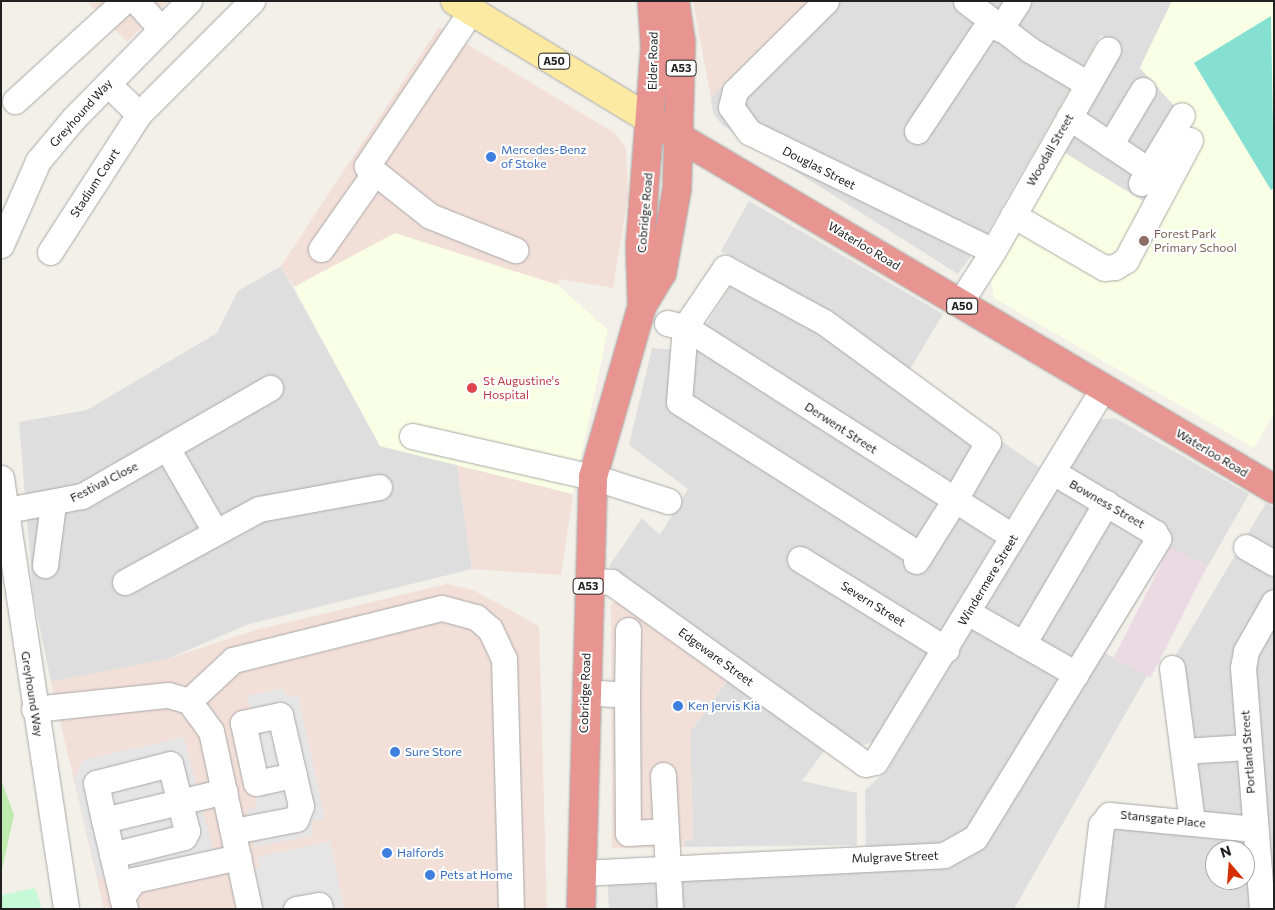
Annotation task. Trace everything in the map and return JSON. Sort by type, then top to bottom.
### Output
[{"type":"highway","name":"Elder Road","points":[[652,1],[652,121]]},
{"type":"highway","name":"A53","points":[[675,1],[681,42],[680,134]]},
{"type":"highway","name":"Waterloo Road","points":[[652,121],[680,134],[959,304],[1274,489]]},
{"type":"highway","name":"Cobridge Road","points":[[642,306],[640,246],[652,121]]},
{"type":"highway","name":"Cobridge Road","points":[[581,909],[580,873],[588,581],[593,477],[642,306],[662,273],[672,231],[680,134]]},
{"type":"main road","name":"Waterloo Road","points":[[466,5],[652,121]]},
{"type":"street","points":[[15,101],[124,1]]},
{"type":"street","points":[[136,1],[161,29]]},
{"type":"street","name":"Greyhound Way","points":[[1,245],[38,161],[108,84],[189,1]]},
{"type":"street","name":"Stadium Court","points":[[50,252],[140,114],[252,1]]},
{"type":"street","name":"Douglas Street","points":[[826,1],[735,90],[730,107],[738,121],[748,132],[838,178],[993,251]]},
{"type":"street","points":[[966,1],[995,25],[1088,84]]},
{"type":"street","points":[[917,131],[995,25],[1018,1]]},
{"type":"street","points":[[466,5],[367,166],[374,175],[430,216],[515,250]]},
{"type":"street","name":"Woodall Street","points":[[993,251],[1108,49]]},
{"type":"street","points":[[108,84],[140,114]]},
{"type":"street","points":[[1110,145],[1142,90]]},
{"type":"street","points":[[1069,117],[1110,145],[1145,176],[1182,114]]},
{"type":"street","points":[[1013,216],[1104,268],[1115,267],[1126,260],[1190,140]]},
{"type":"street","points":[[321,249],[374,175]]},
{"type":"street","points":[[959,304],[993,251]]},
{"type":"street","points":[[725,268],[824,322],[988,442],[918,558],[679,402],[676,325],[725,268]]},
{"type":"street","name":"Derwent Street","points":[[676,325],[1013,537]]},
{"type":"street","name":"Windermere Street","points":[[865,764],[885,752],[946,649],[970,613],[1053,461],[1103,388]]},
{"type":"street","name":"Festival Close","points":[[7,510],[53,504],[82,496],[271,389]]},
{"type":"street","points":[[412,436],[593,477],[668,501]]},
{"type":"street","points":[[167,448],[215,531]]},
{"type":"street","name":"Bowness Street","points":[[1053,461],[1106,503],[1156,533],[1158,539]]},
{"type":"street","name":"Greyhound Way","points":[[1,478],[7,510],[9,594],[34,709],[66,909]]},
{"type":"street","points":[[125,582],[215,531],[259,509],[379,487]]},
{"type":"street","points":[[1023,644],[1106,503]]},
{"type":"street","points":[[46,565],[53,504]]},
{"type":"street","name":"Mulgrave Street","points":[[580,873],[930,856],[960,848],[987,825],[1158,539]]},
{"type":"street","points":[[1246,547],[1274,563]]},
{"type":"street","name":"Severn Street","points":[[800,559],[946,649]]},
{"type":"street","name":"Edgeware Street","points":[[588,581],[611,582],[865,764]]},
{"type":"street","name":"Portland Street","points":[[1262,909],[1263,802],[1247,747],[1243,659],[1274,602]]},
{"type":"street","points":[[189,701],[233,660],[442,608],[476,617],[490,629],[504,659],[511,909]]},
{"type":"street","points":[[970,613],[1076,674]]},
{"type":"street","points":[[628,630],[628,833],[664,831]]},
{"type":"street","points":[[1172,668],[1192,823]]},
{"type":"street","points":[[585,692],[627,695]]},
{"type":"street","points":[[34,709],[168,696],[189,701],[212,731],[249,909]]},
{"type":"street","points":[[1182,751],[1247,747]]},
{"type":"street","points":[[112,855],[184,837],[187,831],[170,764],[164,763],[99,780],[104,820],[112,855],[129,905]]},
{"type":"street","points":[[663,774],[664,831],[671,868],[670,909]]},
{"type":"street","points":[[234,831],[296,819],[301,806],[294,775]]},
{"type":"street","points":[[104,820],[224,790]]},
{"type":"street","name":"Stansgate Place","points":[[1091,909],[1101,825],[1109,815],[1192,823],[1262,841]]},
{"type":"street","points":[[129,905],[144,885],[174,880],[183,871],[239,857]]},
{"type":"street","points":[[296,909],[319,905],[320,909]]},
{"type":"shaded area","points":[[86,1],[168,1],[127,42]]},
{"type":"shaded area","points":[[693,1],[808,1],[711,97]]},
{"type":"shaded area","points":[[808,1],[1172,1],[1140,67],[1188,121],[1143,202],[1065,153],[1122,47],[1101,35],[986,235],[958,274],[722,125],[713,113],[711,97]]},
{"type":"shaded area","name":"Forest Park Primary School","points":[[1172,1],[1274,1],[1274,413],[1254,448],[994,298],[991,280],[1065,153],[1143,201],[1188,121],[1140,68]]},
{"type":"shaded area","points":[[1271,16],[1274,188],[1271,190],[1194,63]]},
{"type":"shaded area","name":"Mercedes-Benz of Stoke","points":[[439,27],[616,134],[626,149],[628,196],[613,288],[559,279],[558,285],[395,234],[294,287],[281,266]]},
{"type":"shaded area","points":[[749,201],[943,314],[906,376],[1039,467],[875,741],[860,746],[609,566],[642,518],[660,535],[688,489],[629,445],[652,348],[690,351],[744,263],[721,251]]},
{"type":"shaded area","name":"St Augustine's Hospital","points":[[395,233],[558,285],[608,330],[573,494],[380,446],[294,287]]},
{"type":"shaded area","points":[[281,266],[380,446],[457,465],[472,569],[249,624],[167,659],[51,682],[33,593],[19,422],[87,410],[217,333],[238,291]]},
{"type":"shaded area","points":[[1115,418],[1249,494],[1208,566],[1170,548],[1105,653],[1147,676],[1014,909],[609,909],[607,874],[866,869],[865,790],[887,770],[1096,420]]},
{"type":"shaded area","points":[[457,465],[573,494],[561,575],[472,569]]},
{"type":"shaded area","points":[[1266,503],[1274,508],[1274,909],[1086,909],[1107,821],[1189,832],[1170,665]]},
{"type":"shaded area","points":[[1170,547],[1207,566],[1151,677],[1113,658]]},
{"type":"shaded area","points":[[447,584],[473,590],[539,626],[547,909],[104,909],[51,682],[167,659],[256,630]]},
{"type":"shaded area","points":[[616,600],[728,680],[690,732],[693,841],[685,840],[684,847],[612,848],[611,605]]},
{"type":"shaded area","points":[[728,680],[824,751],[802,781],[857,793],[857,845],[684,847],[685,839],[693,840],[690,732]]},
{"type":"shaded area","points":[[283,688],[288,698],[298,695],[325,819],[311,822],[314,835],[254,847],[247,811],[256,807],[256,793],[235,724],[251,708],[247,696]]},
{"type":"shaded area","points":[[184,737],[213,851],[98,879],[74,779],[83,760]]},
{"type":"shaded area","points":[[330,841],[344,909],[261,909],[251,870],[260,867],[257,857]]},
{"type":"green space","points":[[1,779],[14,815],[1,874]]},
{"type":"green space","points":[[35,888],[42,909],[1,909],[1,895]]},
{"type":"place","name":"Mercedes-Benz of Stoke","points":[[491,157]]},
{"type":"place","name":"Forest Park Primary School","points":[[1144,241]]},
{"type":"place","name":"St Augustine's Hospital","points":[[472,388]]},
{"type":"place","name":"Ken Jervis Kia","points":[[678,706]]},
{"type":"place","name":"Sure Store","points":[[395,752]]},
{"type":"place","name":"Halfords","points":[[387,853]]},
{"type":"place","name":"Pets at Home","points":[[430,875]]}]
